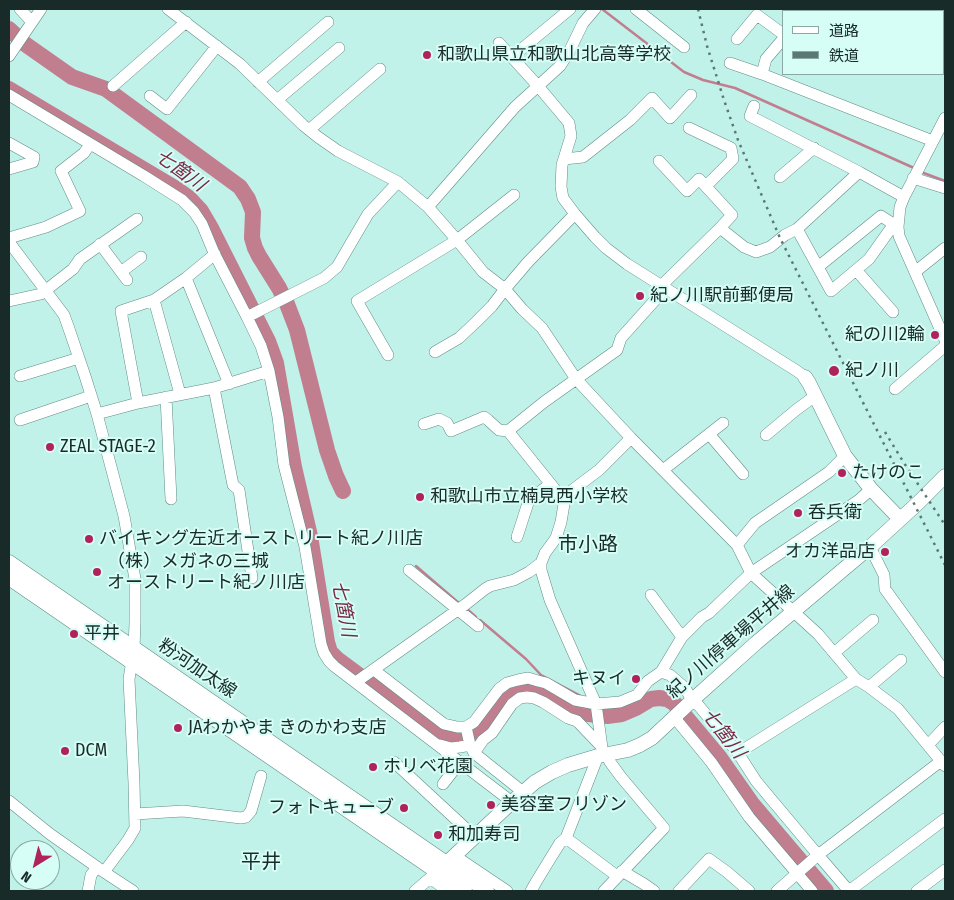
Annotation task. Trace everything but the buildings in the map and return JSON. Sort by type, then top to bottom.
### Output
[{"type":"main road","points":[[805,377],[845,456],[871,489],[900,519]]},
{"type":"main road","name":"紀ノ川停車場平井線","points":[[442,867],[535,782],[568,765],[602,753],[628,750],[652,738],[756,643],[870,547],[945,476]]},
{"type":"main road","name":"粉河加太線","points":[[9,562],[133,655],[442,867],[487,891]]},
{"type":"main road","name":"粉河加太線","points":[[9,578],[133,655]]},
{"type":"main road","name":"粉河加太線","points":[[442,867],[465,891]]},
{"type":"street","points":[[20,9],[32,22]]},
{"type":"street","points":[[9,56],[41,9]]},
{"type":"street","points":[[512,57],[570,9]]},
{"type":"street","points":[[577,9],[583,23]]},
{"type":"street","points":[[428,208],[515,107],[560,66],[583,23],[595,9]]},
{"type":"street","points":[[636,9],[684,47]]},
{"type":"street","points":[[172,10],[240,64],[309,130],[338,151],[398,182],[428,208],[484,272],[504,289],[542,328],[576,379],[662,470],[737,545],[751,573],[818,634],[856,679],[898,709],[943,763],[816,857],[777,891]]},
{"type":"street","points":[[737,39],[760,12],[782,33]]},
{"type":"street","points":[[112,86],[186,22]]},
{"type":"street","points":[[258,82],[328,22]]},
{"type":"street","points":[[762,74],[766,59],[782,40]]},
{"type":"street","points":[[499,43],[569,123],[571,136],[562,165],[561,187],[563,198],[606,248],[663,287],[805,377]]},
{"type":"street","points":[[150,96],[167,109],[217,46]]},
{"type":"street","points":[[277,100],[339,48]]},
{"type":"street","points":[[730,63],[933,141]]},
{"type":"street","points":[[309,130],[380,69]]},
{"type":"street","points":[[9,95],[182,200],[194,212],[202,224],[215,254],[251,315],[269,371],[278,417],[284,466],[305,548],[324,653],[329,661],[338,668],[364,677],[444,724],[466,728],[480,716],[499,689],[507,682],[528,678],[546,683],[575,700],[596,705],[620,702],[637,694],[648,681],[661,672],[682,637],[751,573],[859,500],[871,489]]},
{"type":"street","points":[[564,159],[583,157],[630,120],[652,98],[670,118],[691,95]]},
{"type":"street","points":[[754,106],[750,116],[904,197]]},
{"type":"street","points":[[797,229],[831,291],[869,259],[896,226],[904,197],[945,118]]},
{"type":"street","points":[[689,128],[731,148],[733,159],[706,186]]},
{"type":"street","points":[[9,142],[34,157],[33,162],[9,169]]},
{"type":"street","points":[[9,238],[46,227],[80,210],[61,171],[84,153],[90,144]]},
{"type":"street","points":[[780,177],[814,148]]},
{"type":"street","points":[[424,424],[439,419],[447,422],[451,431],[484,417],[499,430],[508,431],[617,350],[621,338],[663,287],[732,215],[699,179],[687,191],[659,160]]},
{"type":"street","points":[[720,228],[744,247],[756,252],[770,247],[785,235],[797,229],[859,172]]},
{"type":"street","points":[[915,173],[945,188]]},
{"type":"street","points":[[251,315],[324,278],[337,267],[368,214],[398,182]]},
{"type":"street","points":[[388,355],[357,301],[457,240],[514,195]]},
{"type":"street","points":[[435,352],[459,338],[492,306],[528,262],[575,214]]},
{"type":"street","points":[[818,267],[881,216],[896,226],[945,340]]},
{"type":"street","points":[[9,301],[41,294],[73,270],[80,258],[137,219]]},
{"type":"street","points":[[9,242],[64,315],[97,414],[124,516],[135,579],[135,623],[129,679],[135,828],[128,840],[101,870],[91,875],[88,891]]},
{"type":"street","points":[[100,244],[124,276],[141,257]]},
{"type":"street","points":[[915,272],[945,248]]},
{"type":"street","points":[[138,403],[121,311],[154,300],[186,278],[215,254]]},
{"type":"street","points":[[856,270],[894,312]]},
{"type":"street","points":[[186,278],[229,384]]},
{"type":"street","points":[[154,300],[180,394]]},
{"type":"street","points":[[895,389],[945,346]]},
{"type":"street","points":[[20,376],[79,358]]},
{"type":"street","points":[[97,414],[138,403],[214,388],[269,371]]},
{"type":"street","points":[[214,388],[233,485],[239,490],[252,578]]},
{"type":"street","points":[[20,420],[91,396]]},
{"type":"street","points":[[766,435],[816,396]]},
{"type":"street","points":[[166,397],[171,499]]},
{"type":"street","points":[[662,470],[723,423]]},
{"type":"street","points":[[508,431],[562,498],[564,504],[556,538],[545,553],[541,563],[541,570],[550,600],[596,705],[602,753],[566,838],[560,843],[531,891]]},
{"type":"street","points":[[709,434],[742,474]]},
{"type":"street","points":[[562,498],[599,470],[631,438]]},
{"type":"street","points":[[737,545],[755,523],[830,472],[845,456]]},
{"type":"street","points":[[517,537],[529,500],[550,484]]},
{"type":"street","points":[[870,547],[884,575],[885,589],[945,672]]},
{"type":"street","points":[[364,677],[462,608],[485,589],[514,580],[541,563]]},
{"type":"street","points":[[410,570],[462,608],[478,626]]},
{"type":"street","points":[[651,595],[682,637]]},
{"type":"street","points":[[834,653],[873,620]]},
{"type":"street","points":[[869,687],[901,660]]},
{"type":"street","points":[[661,672],[670,675],[684,688],[690,702],[699,706],[738,753],[756,780],[816,857],[849,891],[945,819]]},
{"type":"street","points":[[364,677],[435,743],[512,802]]},
{"type":"street","points":[[738,753],[856,679]]},
{"type":"street","points":[[435,743],[451,748],[471,747],[492,733],[520,698],[534,698],[568,718],[577,721],[620,777],[664,828],[604,891]]},
{"type":"street","points":[[675,716],[711,762],[749,817],[799,872],[812,891]]},
{"type":"street","points":[[928,745],[945,727]]},
{"type":"street","points":[[466,728],[471,747],[523,792]]},
{"type":"street","points":[[394,762],[475,837]]},
{"type":"street","points":[[443,784],[460,762]]},
{"type":"street","points":[[135,814],[183,810],[241,818],[246,817],[251,811],[261,776]]},
{"type":"street","points":[[9,801],[50,834],[134,891]]},
{"type":"street","points":[[566,838],[620,874],[644,884],[654,891]]},
{"type":"street","points":[[678,891],[709,859],[748,891]]},
{"type":"street","points":[[415,891],[442,867]]},
{"type":"street","points":[[442,867],[448,891]]},
{"type":"street","points":[[442,867],[507,891]]},
{"type":"street","points":[[917,891],[945,870]]},
{"type":"waterway","points":[[602,9],[684,72],[703,80],[735,88],[914,168]]},
{"type":"waterway","points":[[9,29],[25,44],[72,77],[106,89],[240,187],[248,199],[253,212],[252,238],[255,248],[279,288],[297,330],[327,450],[343,491]]},
{"type":"waterway","name":"七箇川","points":[[9,89],[175,188],[189,198],[201,211],[211,228],[268,341],[276,363],[294,467],[310,536],[327,642],[330,652],[337,659],[434,731],[445,736],[457,738],[478,732],[507,697],[517,690],[526,688],[546,693],[574,709],[588,714],[607,716],[622,714],[651,699],[667,699],[674,703],[720,758],[753,805],[826,891]]},
{"type":"waterway","points":[[921,172],[945,181]]},
{"type":"waterway","points":[[416,566],[460,604]]},
{"type":"waterway","points":[[467,609],[476,617]]},
{"type":"waterway","points":[[480,620],[526,659],[541,675],[581,696]]},
{"type":"waterway","name":"七箇川","points":[[587,707],[588,714]]},
{"type":"railway","points":[[698,9],[707,46],[738,140],[780,238],[945,565]]},
{"type":"railway","points":[[885,432],[945,525]]},
{"type":"place","name":"和歌山県立和歌山北高等学校","points":[[427,55]]},
{"type":"place","name":"紀ノ川駅前郵便局","points":[[640,296]]},
{"type":"place","name":"紀の川2輪","points":[[935,335]]},
{"type":"place","name":"紀ノ川","points":[[834,371]]},
{"type":"place","name":"ZEAL STAGE-2","points":[[50,447]]},
{"type":"place","name":"たけのこ","points":[[842,473]]},
{"type":"place","name":"和歌山市立楠見西小学校","points":[[420,497]]},
{"type":"place","name":"呑兵衛","points":[[798,513]]},
{"type":"place","name":"バイキング左近オーストリート紀ノ川店","points":[[89,539]]},
{"type":"place","name":"オカ洋品店","points":[[885,552]]},
{"type":"place","name":"（株）メガネの三城 オーストリート紀ノ川店","points":[[97,572]]},
{"type":"place","name":"平井","points":[[74,634]]},
{"type":"place","name":"キヌイ","points":[[636,679]]},
{"type":"place","name":"JAわかやま きのかわ支店","points":[[178,728]]},
{"type":"place","name":"DCM","points":[[65,751]]},
{"type":"place","name":"ホリベ花園","points":[[373,767]]},
{"type":"place","name":"美容室フリゾン","points":[[491,805]]},
{"type":"place","name":"フォトキューブ","points":[[404,808]]},
{"type":"place","name":"和加寿司","points":[[438,835]]},
{"type":"district","name":"市小路","points":[[588,545]]},
{"type":"district","name":"平井","points":[[261,862]]}]
